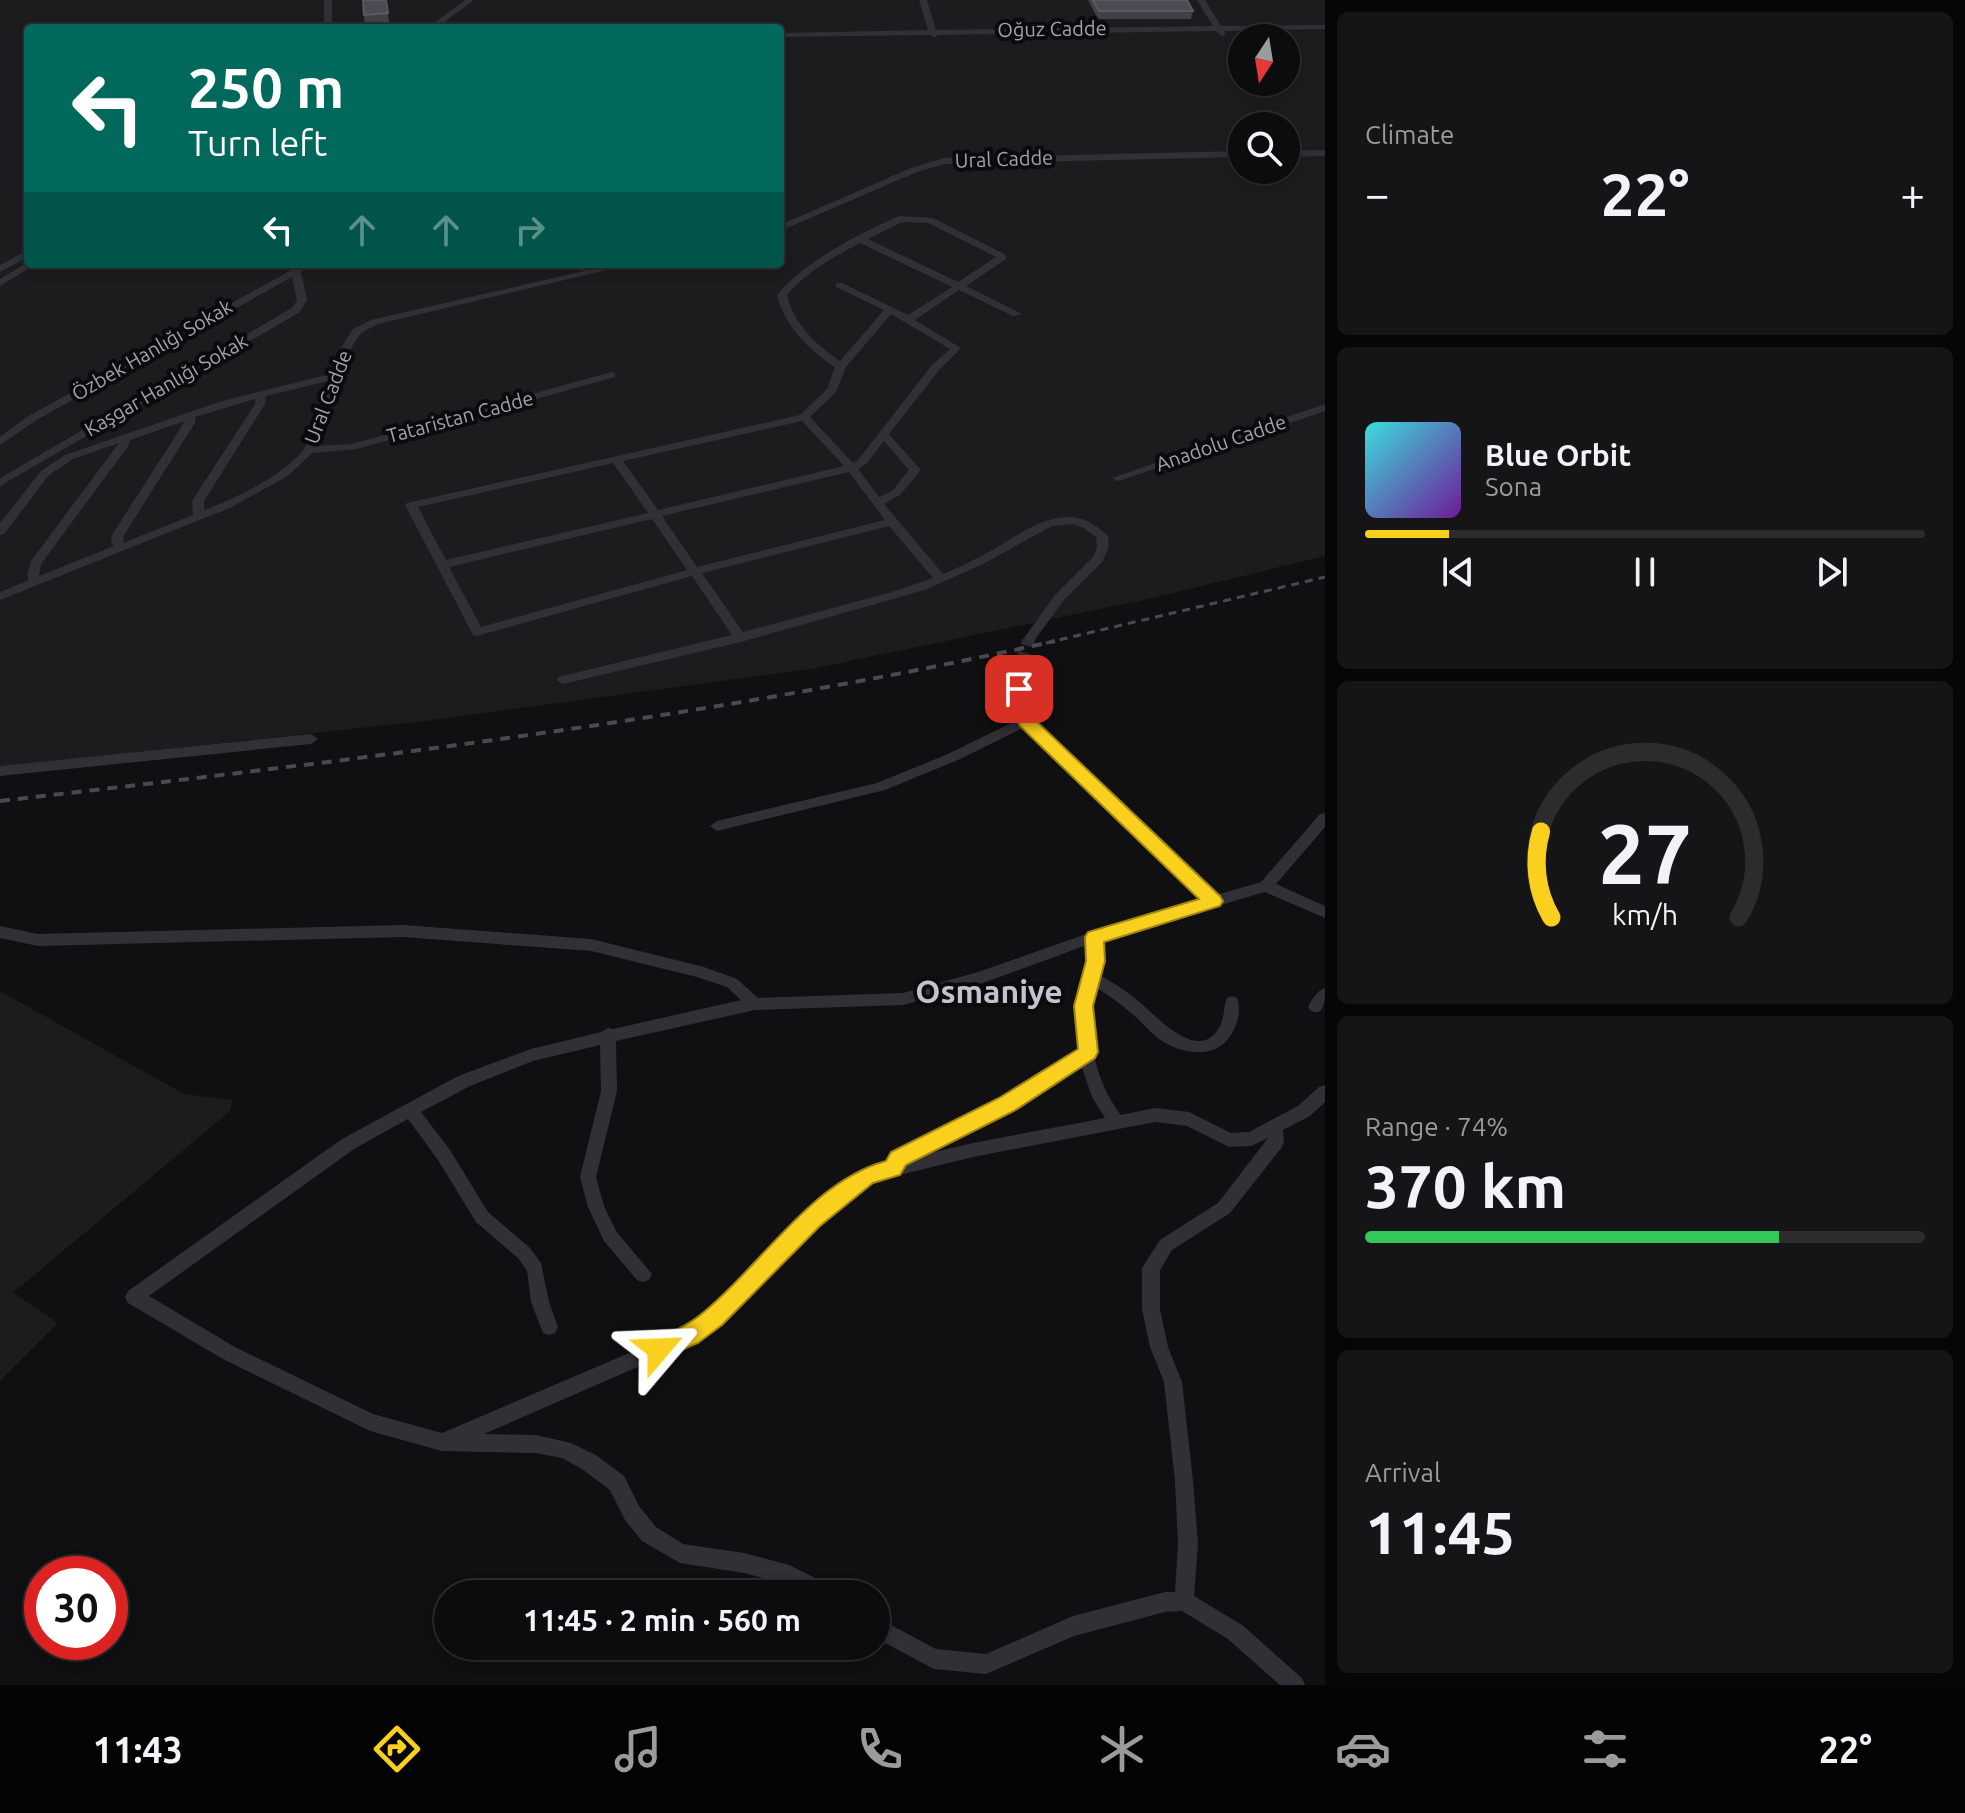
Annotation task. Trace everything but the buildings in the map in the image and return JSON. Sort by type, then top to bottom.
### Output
[{"type":"street","points":[[328,0],[328,24]]},
{"type":"street","points":[[437,24],[470,0]]},
{"type":"street","points":[[923,0],[933,34]]},
{"type":"street","points":[[1201,0],[1220,31]]},
{"type":"street","name":"Oğuz Cadde","points":[[784,38],[1325,27]]},
{"type":"street","name":"Oğuz Cadde","points":[[1220,31],[1325,34]]},
{"type":"street","points":[[1300,154],[1325,153]]},
{"type":"street","name":"Ural Cadde","points":[[784,226],[914,170],[944,161],[1228,154]]},
{"type":"street","points":[[841,366],[824,355],[786,308],[782,295],[791,284],[859,239],[900,219],[918,218],[941,225],[1003,257],[908,320]]},
{"type":"street","points":[[859,239],[1017,314]]},
{"type":"street","points":[[0,269],[24,255]]},
{"type":"street","points":[[0,283],[24,268]]},
{"type":"street","name":"Özbek Hanlığı Sokak","points":[[0,442],[31,419],[302,268]]},
{"type":"street","name":"Ural Cadde","points":[[0,596],[199,516],[275,481],[309,450],[321,426],[339,359],[357,331],[375,322],[610,268]]},
{"type":"street","name":"Kaşgar Hanlığı Sokak","points":[[0,483],[296,310],[302,300],[296,271]]},
{"type":"street","points":[[442,565],[852,468],[868,456],[924,382],[956,348],[951,342],[890,309],[839,285]]},
{"type":"street","points":[[890,309],[841,366],[832,390],[804,417],[411,505],[477,632],[692,572],[892,522]]},
{"type":"street","name":"Tataristan Cadde","points":[[309,450],[353,447],[611,375]]},
{"type":"street","points":[[0,531],[50,469],[69,457],[261,393],[334,376]]},
{"type":"street","points":[[199,516],[198,501],[260,404],[261,393]]},
{"type":"street","name":"Anadolu Cadde","points":[[1118,478],[1325,407]]},
{"type":"street","points":[[121,547],[117,543],[118,535],[191,421],[190,415]]},
{"type":"street","points":[[804,417],[852,468],[941,580]]},
{"type":"street","points":[[877,503],[896,493],[915,470],[885,436]]},
{"type":"street","points":[[36,581],[33,575],[35,564],[125,443],[124,437]]},
{"type":"street","points":[[616,459],[741,638]]},
{"type":"street","points":[[563,680],[741,638],[941,580],[999,551],[1038,525],[1058,520],[1076,521],[1092,527],[1102,536],[1103,547],[1098,559],[1059,598],[1030,638]]},
{"type":"street","points":[[1021,666],[1019,707],[1026,721],[1213,901]]},
{"type":"street","points":[[717,826],[880,787],[953,757],[1026,721]]},
{"type":"street","points":[[0,771],[311,739]]},
{"type":"street","points":[[799,1580],[744,1563],[680,1553],[649,1534],[632,1513],[617,1483],[589,1462],[564,1449],[536,1444],[442,1442],[370,1422],[229,1353],[134,1297],[337,1152],[464,1081],[531,1055],[608,1034],[755,1004],[903,999],[980,978],[1094,937],[1266,886],[1325,818]]},
{"type":"street","points":[[1266,886],[1325,912]]},
{"type":"street","points":[[0,932],[38,940],[403,931],[591,945],[699,971],[732,983],[755,1004]]},
{"type":"street","points":[[1094,937],[1096,961],[1083,1006],[1088,1052],[1098,1094],[1105,1109],[1117,1121]]},
{"type":"street","points":[[1091,977],[1125,999],[1168,1038],[1193,1045],[1216,1042],[1228,1032],[1232,1002]]},
{"type":"street","points":[[608,1034],[609,1091],[588,1177],[596,1207],[610,1236],[643,1274]]},
{"type":"street","points":[[893,1168],[899,1159],[1007,1105],[1088,1052]]},
{"type":"street","points":[[442,1442],[689,1336],[714,1318],[836,1197],[867,1176],[1117,1121],[1172,1115],[1189,1119],[1229,1140],[1251,1139],[1304,1111],[1325,1092]]},
{"type":"street","points":[[410,1110],[444,1155],[482,1217],[524,1253],[535,1269],[540,1302],[549,1327]]},
{"type":"street","points":[[1184,1601],[1188,1544],[1186,1492],[1173,1382],[1159,1347],[1151,1309],[1151,1268],[1166,1245],[1224,1208],[1276,1142],[1275,1126]]},
{"type":"street","points":[[890,1635],[934,1659],[986,1664],[1073,1626],[1165,1602],[1184,1601],[1235,1632],[1295,1685]]},
{"type":"shaded area","points":[[0,0],[1325,0],[1325,556],[1148,599],[811,669],[425,721],[0,767]]},
{"type":"shaded area","points":[[0,991],[184,1094],[233,1100],[230,1111],[13,1293],[58,1323],[0,1381]]},
{"type":"tunnel","points":[[1029,643],[1030,638]]},
{"type":"tunnel","points":[[1021,666],[1029,641]]},
{"type":"railway","points":[[1049,642],[1325,577]]},
{"type":"railway","points":[[1049,642],[1055,641]]},
{"type":"railway","points":[[0,801],[530,735],[793,693],[1049,642]]},
{"type":"district","name":"Osmaniye","points":[[989,992]]},
{"type":"route","points":[[659,1349],[689,1336],[714,1318],[836,1197],[867,1176],[893,1168],[899,1159],[1007,1105],[1088,1052],[1083,1006],[1096,961],[1094,937],[1213,901],[1026,721],[1019,707],[1019,689]]}]
